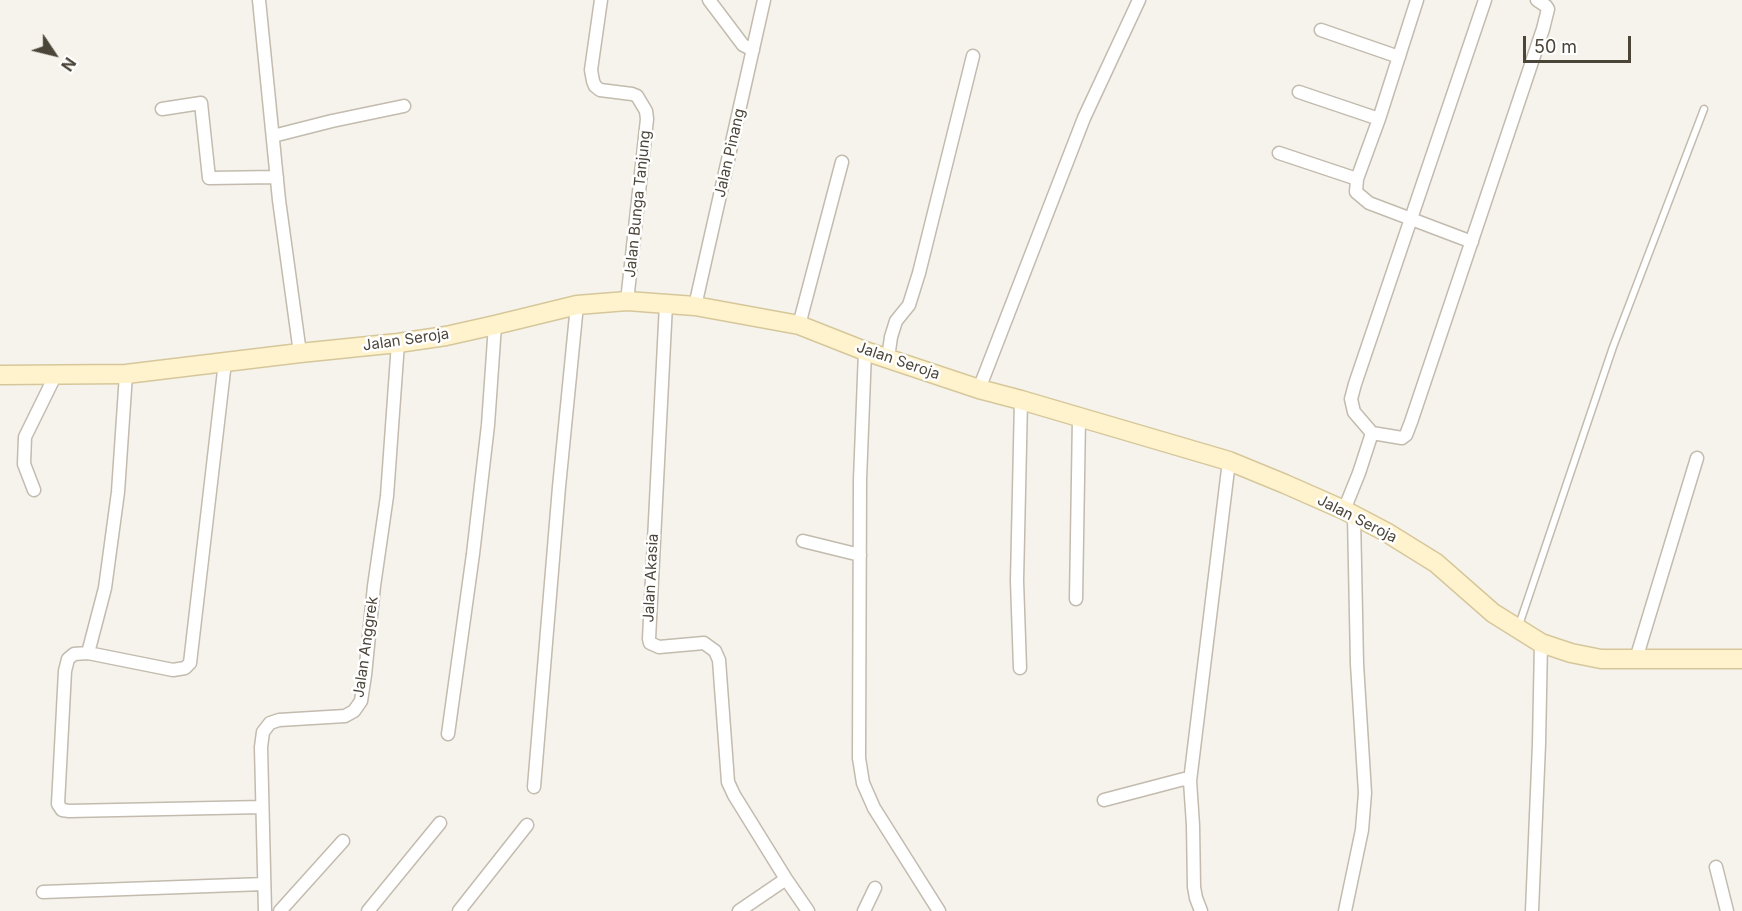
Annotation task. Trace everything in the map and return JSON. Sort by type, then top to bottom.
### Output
[{"type":"street","points":[[259,0],[277,177],[300,352]]},
{"type":"street","name":"Jalan Bunga Tanjung","points":[[601,0],[591,70],[593,81],[600,90],[637,96],[646,111],[647,119],[627,301]]},
{"type":"street","points":[[709,0],[742,45],[753,50]]},
{"type":"street","name":"Jalan Pinang","points":[[695,306],[764,0]]},
{"type":"street","points":[[1417,0],[1357,179],[1356,192],[1364,200],[1472,242]]},
{"type":"street","points":[[1485,0],[1351,399],[1354,412],[1372,433],[1399,438],[1406,435],[1548,12],[1546,6],[1537,0]]},
{"type":"street","points":[[979,389],[1083,118],[1138,2]]},
{"type":"street","points":[[1321,30],[1398,57]]},
{"type":"street","points":[[888,358],[896,321],[909,305],[919,273],[973,56]]},
{"type":"street","points":[[1299,93],[1379,119]]},
{"type":"street","points":[[162,109],[201,103],[209,178],[277,177]]},
{"type":"street","points":[[273,136],[404,106]]},
{"type":"street","points":[[1280,153],[1357,179]]},
{"type":"street","points":[[799,325],[842,162]]},
{"type":"street","name":"Jalan Seroja","points":[[0,375],[126,374],[300,352],[398,343],[446,336],[577,305],[627,301],[695,306],[799,325],[865,351],[979,389],[1229,461],[1285,484],[1386,532],[1436,563],[1493,613],[1541,643],[1571,653],[1601,658],[1742,660]]},
{"type":"street","name":"Jalan Akasia","points":[[666,304],[649,639],[650,643],[659,647],[704,643],[715,651],[719,660],[728,782],[786,879],[808,911]]},
{"type":"street","points":[[534,787],[577,305]]},
{"type":"street","points":[[448,734],[472,566],[485,449],[495,325]]},
{"type":"street","name":"Jalan Anggrek","points":[[265,911],[261,747],[263,732],[270,723],[279,720],[345,716],[354,711],[361,701],[387,496],[398,343]]},
{"type":"street","points":[[865,351],[860,480],[859,758],[863,783],[874,808],[939,911]]},
{"type":"street","points":[[225,362],[190,663],[184,668],[173,670],[88,653],[74,654],[68,659],[65,671],[58,804],[62,810],[69,811],[262,807]]},
{"type":"street","points":[[34,490],[24,464],[25,436],[56,374]]},
{"type":"street","points":[[88,653],[105,588],[118,492],[126,374]]},
{"type":"street","points":[[1020,668],[1017,581],[1021,400]]},
{"type":"street","points":[[1076,599],[1079,417]]},
{"type":"street","points":[[1345,911],[1362,830],[1365,793],[1349,513],[1372,433]]},
{"type":"street","points":[[1636,659],[1697,458]]},
{"type":"street","points":[[1201,911],[1194,887],[1190,781],[1229,461]]},
{"type":"street","points":[[803,542],[860,555]]},
{"type":"street","points":[[1532,911],[1541,643]]},
{"type":"street","points":[[1104,800],[1184,779],[1190,781]]},
{"type":"street","points":[[368,911],[440,823]]},
{"type":"street","points":[[459,911],[527,825]]},
{"type":"street","points":[[280,911],[343,841]]},
{"type":"street","points":[[1716,867],[1726,911]]},
{"type":"street","points":[[739,911],[786,879]]},
{"type":"street","points":[[43,892],[264,884]]},
{"type":"street","points":[[864,911],[875,888]]},
{"type":"lane","points":[[1518,629],[1613,347],[1704,109]]}]
